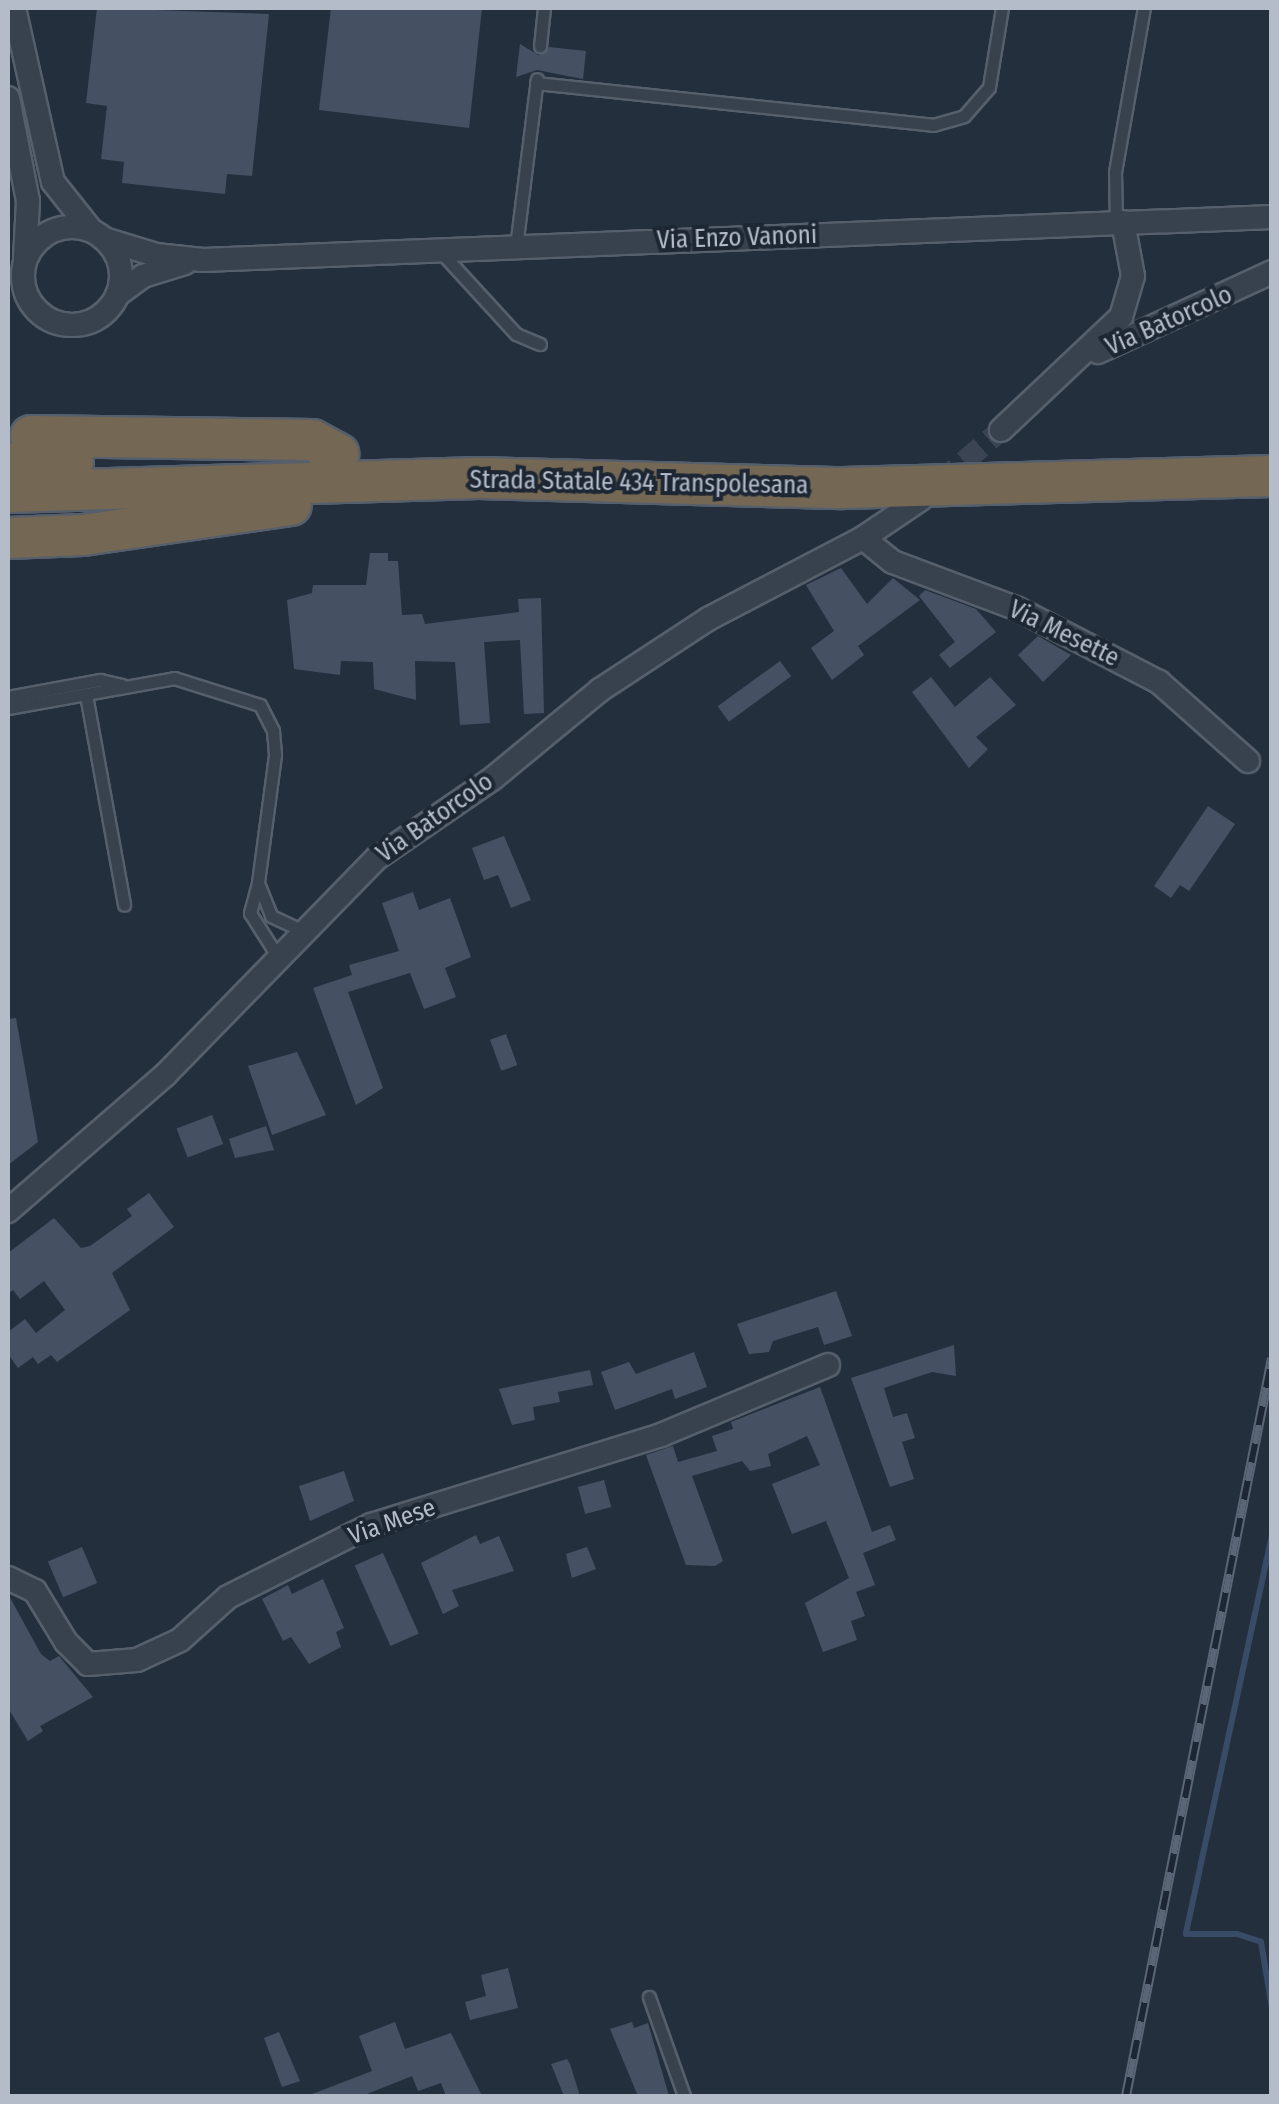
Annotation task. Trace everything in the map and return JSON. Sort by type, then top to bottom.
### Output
[{"type":"highway","points":[[8,436],[312,440],[338,454]]},
{"type":"highway","name":"Strada Statale 434 Transpolesana","points":[[8,464],[338,454],[908,464],[1272,454]]},
{"type":"highway","name":"Strada Statale 434 Transpolesana","points":[[8,492],[479,478],[843,488],[1272,476]]},
{"type":"highway","points":[[8,538],[83,535],[479,478]]},
{"type":"street","points":[[14,8],[53,182],[120,263],[117,296]]},
{"type":"street","name":"Via Enzo Vanoni","points":[[8,98],[28,200],[24,265],[36,309],[64,325],[96,319],[143,276],[204,260]]},
{"type":"street","name":"Via Enzo Vanoni","points":[[24,265],[50,232],[98,235],[156,255],[204,260],[1272,217]]},
{"type":"street","name":"Via Batorcolo","points":[[1001,430],[1067,373],[1127,306],[1134,276],[1120,223]]},
{"type":"street","name":"Via Batorcolo","points":[[1067,373],[1121,340],[1272,272]]},
{"type":"street","name":"Via Batorcolo","points":[[8,1211],[118,1119],[377,858],[492,779],[600,690],[708,619],[863,538],[920,498]]},
{"type":"street","name":"Via Mesette","points":[[863,538],[894,562],[1018,609],[1159,682],[1248,761]]},
{"type":"street","name":"Via Mese","points":[[8,1578],[36,1591],[66,1642],[88,1664],[137,1660],[180,1640],[228,1597],[371,1525],[661,1435],[828,1365]]},
{"type":"lane","points":[[540,46],[544,8]]},
{"type":"lane","points":[[516,247],[536,81],[932,125],[964,116],[990,87],[1002,8]]},
{"type":"lane","points":[[1120,223],[1115,172],[1144,8]]},
{"type":"lane","points":[[439,250],[516,334],[540,344]]},
{"type":"lane","points":[[8,708],[174,678],[247,697],[269,718],[275,755],[258,883],[250,913],[278,956]]},
{"type":"lane","points":[[8,698],[100,680],[125,686]]},
{"type":"lane","points":[[86,695],[124,905]]},
{"type":"lane","points":[[258,883],[271,916],[303,931]]},
{"type":"lane","points":[[649,1996],[684,2096]]},
{"type":"building","points":[[97,8],[269,14],[252,176],[227,174],[225,194],[122,183],[124,162],[101,159],[107,106],[86,103]]},
{"type":"building","points":[[331,8],[482,8],[469,128],[319,110]]},
{"type":"building","points":[[520,44],[538,55],[549,47],[586,51],[583,79],[537,70],[516,77]]},
{"type":"building","points":[[370,553],[388,553],[388,561],[398,561],[402,615],[422,614],[425,624],[519,612],[518,599],[541,598],[544,713],[524,714],[520,640],[484,642],[490,723],[460,725],[455,662],[415,661],[416,700],[374,689],[373,662],[341,661],[340,675],[294,669],[287,600],[312,593],[313,585],[366,585]]},
{"type":"building","points":[[841,568],[867,604],[893,578],[920,600],[858,646],[864,655],[832,680],[811,648],[834,631],[806,585]]},
{"type":"building","points":[[925,590],[976,609],[996,632],[950,668],[939,655],[955,642],[919,596]]},
{"type":"building","points":[[1038,636],[1071,655],[1043,682],[1018,655]]},
{"type":"building","points":[[780,661],[791,676],[729,722],[718,706]]},
{"type":"building","points":[[931,677],[955,707],[990,677],[1016,705],[976,737],[988,749],[969,768],[912,692]]},
{"type":"building","points":[[1208,806],[1235,824],[1189,891],[1180,885],[1171,898],[1154,886]]},
{"type":"building","points":[[504,836],[531,900],[511,908],[498,875],[484,880],[472,848]]},
{"type":"building","points":[[413,892],[419,910],[450,898],[471,957],[445,968],[456,997],[424,1009],[410,973],[348,992],[383,1088],[356,1105],[313,988],[352,975],[349,965],[399,951],[382,903]]},
{"type":"building","points":[[16,1018],[38,1142],[8,1165],[8,1019]]},
{"type":"building","points":[[506,1034],[517,1065],[501,1071],[490,1040]]},
{"type":"building","points":[[297,1052],[326,1115],[272,1135],[248,1066]]},
{"type":"building","points":[[212,1115],[223,1144],[188,1158],[177,1129]]},
{"type":"building","points":[[266,1126],[274,1150],[235,1158],[229,1139]]},
{"type":"building","points":[[149,1193],[174,1227],[112,1273],[130,1310],[57,1362],[51,1355],[38,1364],[33,1357],[18,1368],[8,1354],[8,1332],[25,1319],[36,1333],[65,1310],[44,1281],[20,1299],[13,1290],[8,1294],[8,1253],[54,1218],[81,1248],[90,1246],[132,1216],[127,1209]]},
{"type":"building","points":[[836,1291],[852,1336],[824,1345],[818,1327],[773,1341],[769,1352],[749,1354],[737,1324]]},
{"type":"building","points":[[954,1345],[956,1376],[932,1372],[884,1388],[893,1417],[907,1413],[915,1438],[902,1442],[914,1479],[890,1487],[851,1378]]},
{"type":"building","points":[[694,1352],[707,1387],[675,1399],[672,1389],[615,1410],[601,1372],[629,1362],[636,1374]]},
{"type":"building","points":[[590,1370],[593,1385],[558,1392],[560,1402],[533,1407],[535,1420],[512,1425],[499,1389]]},
{"type":"building","points":[[820,1387],[872,1532],[890,1525],[896,1540],[863,1553],[875,1585],[856,1592],[865,1616],[851,1621],[857,1640],[823,1652],[805,1603],[849,1578],[826,1521],[792,1534],[772,1484],[820,1465],[807,1436],[768,1454],[771,1466],[750,1471],[742,1461],[692,1476],[723,1561],[715,1566],[686,1565],[646,1455],[673,1446],[678,1462],[717,1451],[712,1436],[733,1429],[731,1422]]},
{"type":"building","points":[[344,1471],[354,1501],[310,1521],[299,1486]]},
{"type":"building","points":[[604,1480],[611,1507],[585,1514],[578,1487]]},
{"type":"building","points":[[476,1535],[480,1544],[499,1536],[514,1571],[452,1590],[459,1606],[443,1614],[421,1563]]},
{"type":"building","points":[[82,1547],[97,1583],[63,1597],[48,1561]]},
{"type":"building","points":[[587,1547],[596,1569],[572,1578],[566,1554]]},
{"type":"building","points":[[383,1553],[419,1633],[390,1646],[355,1566]]},
{"type":"building","points":[[323,1579],[344,1628],[336,1632],[341,1647],[309,1664],[291,1637],[283,1641],[262,1599],[288,1585],[292,1594]]},
{"type":"building","points":[[8,1594],[41,1654],[50,1661],[59,1656],[93,1697],[40,1726],[43,1731],[28,1741],[8,1708]]},
{"type":"building","points":[[508,1968],[518,2008],[470,2020],[465,2002],[486,1996],[481,1975]]},
{"type":"building","points":[[395,2022],[405,2049],[451,2033],[482,2096],[446,2096],[441,2083],[418,2091],[412,2076],[362,2096],[307,2096],[372,2071],[359,2036]]},
{"type":"building","points":[[632,2022],[634,2028],[648,2023],[669,2096],[638,2096],[610,2029]]},
{"type":"building","points":[[279,2032],[300,2081],[282,2087],[264,2038]]},
{"type":"building","points":[[567,2059],[580,2096],[564,2096],[551,2064]]},
{"type":"waterway","points":[[1272,1535],[1186,1934],[1237,1934],[1261,1942],[1272,2008]]},
{"type":"tunnel","points":[[939,483],[1001,430]]},
{"type":"railway","points":[[1126,2096],[1272,1358]]}]
